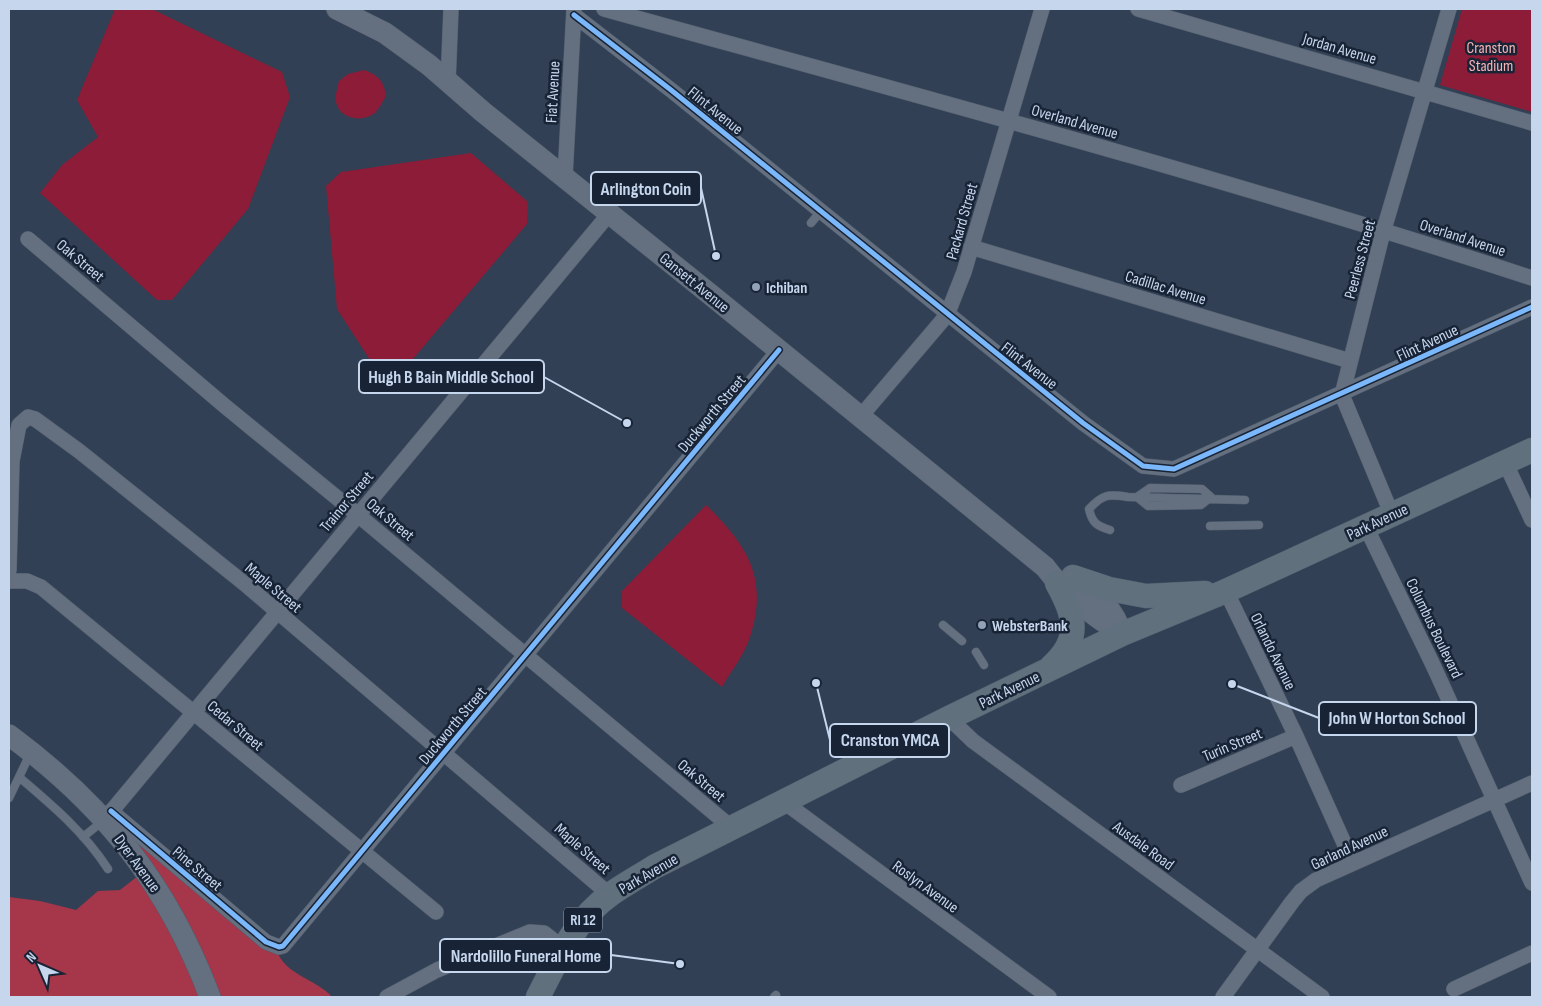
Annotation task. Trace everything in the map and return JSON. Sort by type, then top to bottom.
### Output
[{"type":"main road","name":"Gansett Avenue","points":[[337,9],[385,33],[429,65],[448,83],[609,214],[715,290],[780,350],[1058,576],[1093,615],[1122,634]]},
{"type":"main road","name":"Park Avenue","points":[[538,997],[563,948],[584,918],[610,894],[654,867],[949,718],[1122,634],[1226,591],[1532,450]]},
{"type":"main road","points":[[1058,576],[1146,596],[1226,591]]},
{"type":"main road","points":[[1046,671],[1063,656],[1070,642],[1072,627],[1073,617],[1058,576]]},
{"type":"main road","name":"Dyer Avenue","points":[[9,735],[108,815],[157,888],[199,968],[210,997]]},
{"type":"street","points":[[448,83],[451,9]]},
{"type":"street","name":"Overland Avenue","points":[[604,9],[1010,121],[1384,229],[1532,278]]},
{"type":"street","name":"Packard Street","points":[[861,416],[947,315],[964,272],[1042,9]]},
{"type":"street","name":"Jordan Avenue","points":[[1138,9],[1426,91],[1532,124]]},
{"type":"street","name":"Peerless Street","points":[[1342,394],[1384,229],[1449,9]]},
{"type":"street","name":"Fiat Avenue","points":[[565,177],[574,12]]},
{"type":"street","name":"Flint Avenue","points":[[574,12],[671,90],[816,217],[947,315],[1083,423],[1143,466],[1174,469],[1532,307]]},
{"type":"street","name":"Trainor Street","points":[[108,815],[276,611],[609,214]]},
{"type":"street","name":"Oak Street","points":[[28,239],[226,407],[358,514],[732,828]]},
{"type":"street","name":"Cadillac Avenue","points":[[971,247],[1350,361]]},
{"type":"street","name":"Duckworth Street","points":[[274,946],[283,946],[362,853],[780,350]]},
{"type":"street","points":[[1342,394],[1392,515]]},
{"type":"street","name":"Maple Street","points":[[9,570],[12,461],[19,425],[28,417],[35,418],[79,451],[276,611],[445,752],[610,894]]},
{"type":"street","points":[[1505,462],[1532,520]]},
{"type":"street","name":"Columbus Boulevard","points":[[1366,527],[1434,667],[1532,883]]},
{"type":"street","name":"Cedar Street","points":[[9,580],[27,580],[41,587],[436,912]]},
{"type":"street","name":"Orlando Avenue","points":[[1226,591],[1296,736],[1353,863]]},
{"type":"street","name":"Ausdale Road","points":[[949,718],[973,741],[1322,997]]},
{"type":"street","name":"Turin Street","points":[[1181,785],[1296,736]]},
{"type":"street","name":"Garland Avenue","points":[[1223,997],[1301,891],[1316,880],[1532,783]]},
{"type":"street","name":"Roslyn Avenue","points":[[784,802],[1049,997]]},
{"type":"street","name":"Pine Street","points":[[108,815],[266,942],[274,946]]},
{"type":"street","points":[[387,997],[437,970],[530,932],[544,933],[563,948]]},
{"type":"street","points":[[1454,989],[1532,953]]},
{"type":"lane","points":[[1110,530],[1097,526],[1091,518],[1089,509],[1097,500],[1109,494],[1137,497],[1245,500]]},
{"type":"lane","points":[[1210,526],[1259,525]]},
{"type":"lane","points":[[943,626],[962,641]]},
{"type":"lane","points":[[976,652],[984,665]]},
{"type":"lane","points":[[9,798],[31,752]]},
{"type":"lane","points":[[19,776],[64,815],[108,869]]},
{"type":"lane","points":[[83,837],[108,815]]},
{"type":"green space","points":[[115,9],[152,9],[282,72],[290,97],[248,209],[172,300],[157,300],[40,193],[62,165],[98,137],[77,100]]},
{"type":"green space","name":"Cranston Stadium","points":[[1462,9],[1532,9],[1532,112],[1440,85]]},
{"type":"green space","points":[[364,70],[380,79],[386,96],[375,113],[365,118],[354,118],[340,110],[336,102],[337,90],[339,81],[348,74]]},
{"type":"green space","points":[[471,153],[528,202],[527,224],[402,372],[379,374],[337,309],[326,186],[341,172]]},
{"type":"green space","points":[[706,505],[733,534],[743,549],[751,564],[757,597],[755,616],[748,643],[722,687],[622,608],[622,591]]},
{"type":"shaded area","points":[[104,815],[276,946],[284,963],[332,997],[9,997],[9,897],[40,901],[76,910],[98,891],[120,890],[143,872]]},
{"type":"cycle path","points":[[574,15],[671,90],[1083,423],[1143,466],[1174,469],[1532,307]]},
{"type":"cycle path","points":[[111,811],[266,942],[279,947],[283,946],[779,350]]},
{"type":"place","name":"Arlington Coin","points":[[716,256]]},
{"type":"place","name":"Ichiban","points":[[756,287]]},
{"type":"place","name":"Hugh B Bain Middle School","points":[[627,423]]},
{"type":"place","name":"WebsterBank","points":[[982,625]]},
{"type":"place","name":"Cranston YMCA","points":[[816,683]]},
{"type":"place","name":"John W Horton School","points":[[1232,684]]},
{"type":"place","name":"Nardolillo Funeral Home","points":[[680,964]]}]
